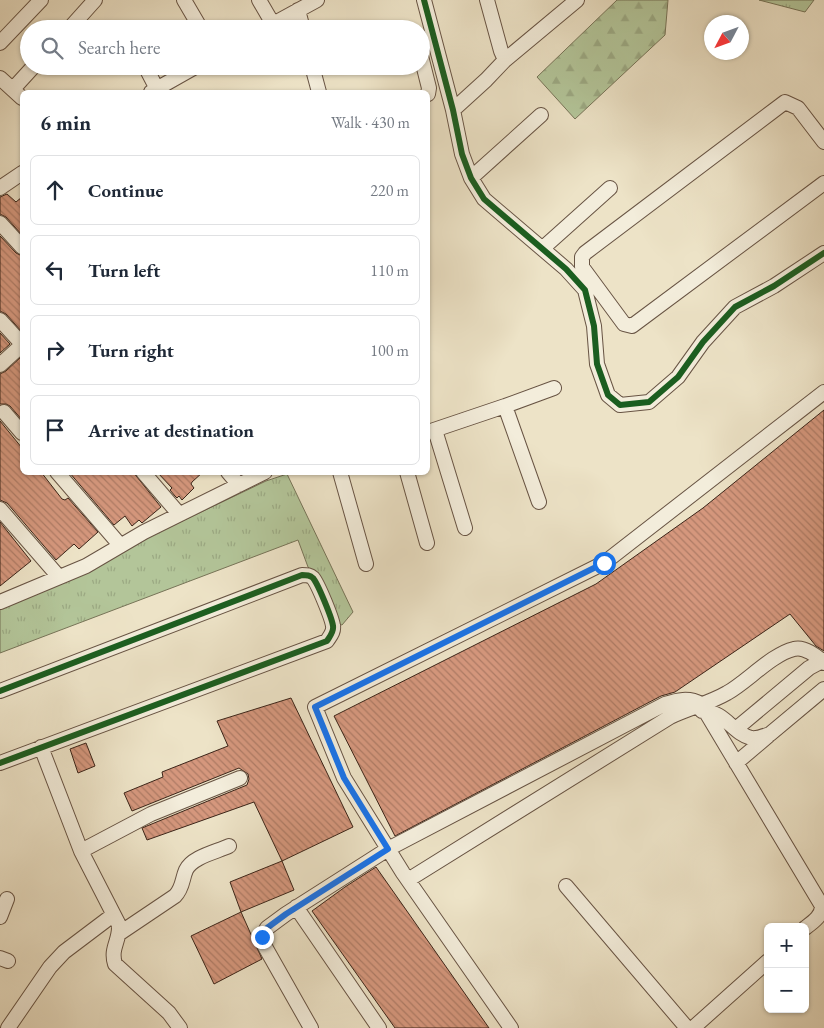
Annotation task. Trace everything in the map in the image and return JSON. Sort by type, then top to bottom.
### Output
[{"type":"street","points":[[22,20],[41,0]]},
{"type":"street","points":[[77,20],[95,0]]},
{"type":"street","points":[[184,0],[196,20]]},
{"type":"street","points":[[259,0],[266,20]]},
{"type":"street","points":[[279,20],[317,0]]},
{"type":"street","points":[[424,0],[429,20]]},
{"type":"street","points":[[487,0],[501,52],[505,60]]},
{"type":"street","points":[[453,110],[505,60],[577,0]]},
{"type":"street","points":[[298,10],[301,20]]},
{"type":"street","points":[[0,43],[20,22]]},
{"type":"street","points":[[430,23],[453,110],[462,154],[471,178],[484,199],[566,269],[585,290],[594,326],[597,364],[608,395],[620,405],[648,402],[678,377],[703,342],[735,307],[774,286],[824,253]]},
{"type":"street","points":[[20,90],[29,75]]},
{"type":"street","points":[[148,75],[154,90]]},
{"type":"street","points":[[156,90],[182,75]]},
{"type":"street","points":[[314,75],[318,90]]},
{"type":"street","points":[[426,75],[429,90]]},
{"type":"street","points":[[0,78],[18,94]]},
{"type":"street","points":[[824,142],[798,108],[785,102],[585,253],[582,257],[582,267],[624,324],[628,326],[636,324],[824,183]]},
{"type":"street","points":[[471,178],[541,115]]},
{"type":"street","points":[[1,186],[20,174]]},
{"type":"street","points":[[542,248],[610,188]]},
{"type":"street","points":[[0,223],[20,245]]},
{"type":"street","points":[[590,313],[606,300]]},
{"type":"street","points":[[0,320],[20,343]]},
{"type":"street","points":[[0,365],[20,347]]},
{"type":"street","points":[[465,528],[431,431],[554,388]]},
{"type":"street","points":[[511,1028],[408,880],[344,778],[315,707],[604,563],[824,392]]},
{"type":"street","points":[[505,406],[540,502]]},
{"type":"street","points":[[4,412],[20,431]]},
{"type":"street","points":[[60,475],[120,545]]},
{"type":"street","points":[[146,475],[179,514]]},
{"type":"street","points":[[231,475],[239,485]]},
{"type":"street","points":[[0,602],[86,566],[120,545],[259,475]]},
{"type":"street","points":[[341,475],[366,564]]},
{"type":"street","points":[[408,475],[427,543]]},
{"type":"street","points":[[0,509],[59,577]]},
{"type":"street","points":[[0,690],[307,574],[312,577],[319,588],[333,626],[332,633],[327,641],[0,763]]},
{"type":"street","points":[[408,880],[670,717],[703,707],[729,692],[773,659],[793,649],[802,648],[824,661]]},
{"type":"street","points":[[737,728],[809,668],[824,661]]},
{"type":"street","points":[[736,763],[824,689]]},
{"type":"street","points":[[311,1028],[264,945],[262,937],[267,928],[296,907],[388,849],[664,704],[676,700],[693,700],[721,716],[752,738],[770,734]]},
{"type":"street","points":[[703,707],[822,906],[822,912],[809,925]]},
{"type":"street","points":[[41,747],[81,851],[113,915],[120,925],[120,933],[114,945],[112,955],[115,964],[169,1013],[180,1028]]},
{"type":"street","points":[[81,851],[151,814],[240,778]]},
{"type":"street","points":[[120,933],[176,896],[180,890],[187,867],[192,862],[229,846]]},
{"type":"street","points":[[566,886],[687,1028]]},
{"type":"street","points":[[0,917],[7,899]]},
{"type":"street","points":[[296,907],[379,1028]]},
{"type":"street","points":[[8,1028],[50,967],[64,952],[113,915]]},
{"type":"street","points":[[693,1028],[764,965]]},
{"type":"green space","points":[[617,0],[668,0],[665,35],[575,119],[537,77]]},
{"type":"green space","points":[[759,0],[814,0],[805,12]]},
{"type":"green space","points":[[287,475],[353,612],[342,625],[336,624],[314,573],[308,567],[298,540],[0,653],[0,608],[266,481]]},
{"type":"building","points":[[7,194],[16,202],[20,199],[20,233],[6,217],[0,214],[0,197]]},
{"type":"building","points":[[0,236],[20,255],[20,330],[6,314],[0,311]]},
{"type":"building","points":[[0,333],[10,344],[0,353]]},
{"type":"building","points":[[20,358],[20,418],[10,406],[0,404],[0,374]]},
{"type":"building","points":[[824,410],[824,651],[816,646],[790,614],[675,692],[661,696],[395,836],[334,716],[596,584],[703,508]]},
{"type":"building","points":[[0,421],[20,446],[20,475],[43,475],[62,499],[68,498],[98,532],[79,549],[74,544],[56,560],[7,503],[0,500]]},
{"type":"building","points":[[72,475],[135,475],[161,507],[142,523],[139,520],[132,526],[125,516],[114,525]]},
{"type":"building","points":[[160,475],[200,475],[191,484],[194,488],[182,500],[179,496],[177,498],[170,490],[172,488]]},
{"type":"building","points":[[0,522],[31,561],[0,586]]},
{"type":"building","points":[[291,698],[353,827],[282,861],[254,802],[147,840],[142,828],[247,785],[248,774],[239,768],[132,811],[124,793],[163,777],[162,772],[228,746],[217,721]]},
{"type":"building","points":[[86,743],[95,766],[78,773],[70,749]]},
{"type":"building","points":[[282,861],[294,890],[241,912],[230,882]]},
{"type":"building","points":[[376,867],[489,1028],[395,1028],[312,911]]},
{"type":"building","points":[[241,912],[262,959],[214,984],[191,936]]},
{"type":"cycle path","points":[[424,0],[429,20]]},
{"type":"cycle path","points":[[430,23],[453,110],[462,154],[471,178],[484,199],[566,269],[585,290],[594,326],[597,364],[608,395],[620,405],[649,402],[678,377],[703,342],[735,307],[774,286],[824,253]]},
{"type":"cycle path","points":[[0,691],[302,575],[311,576],[315,581],[328,609],[333,626],[327,641],[0,763]]},
{"type":"route","points":[[262,937],[267,928],[286,914],[388,849],[344,778],[315,707],[604,563]]}]
